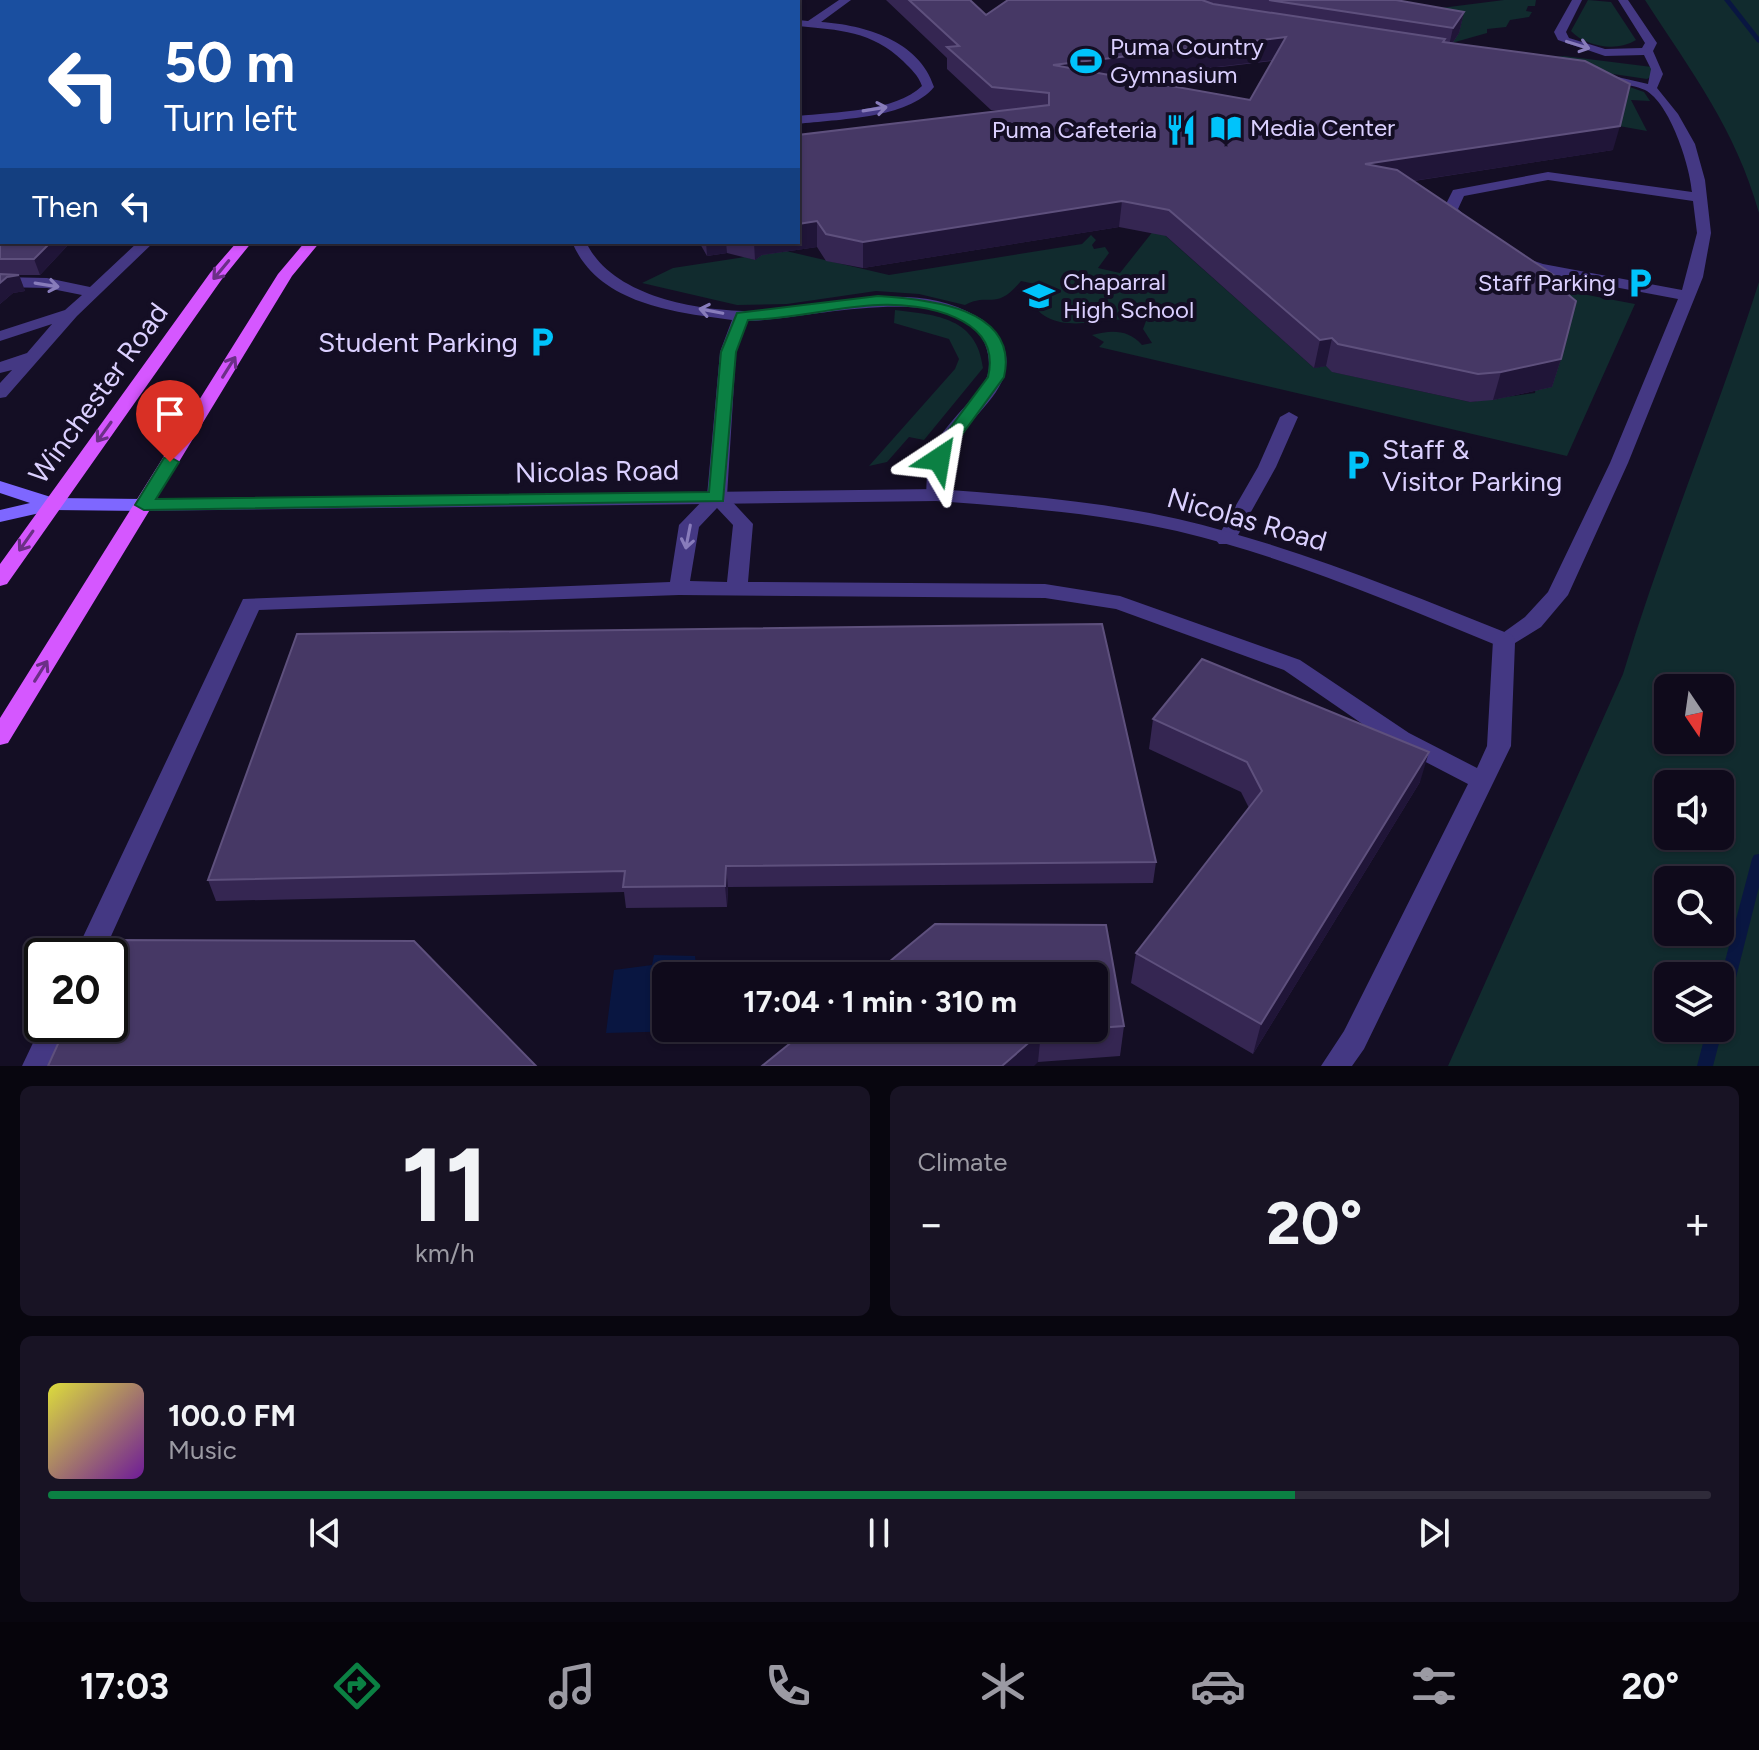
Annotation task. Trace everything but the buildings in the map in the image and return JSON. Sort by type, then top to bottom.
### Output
[{"type":"main road","name":"Winchester Road","points":[[0,579],[216,276],[243,244]]},
{"type":"main road","points":[[0,737],[286,274],[311,244]]},
{"type":"main road","name":"Nicolas Road","points":[[0,487],[53,504]]},
{"type":"main road","name":"Nicolas Road","points":[[0,516],[53,504],[144,505]]},
{"type":"street","points":[[804,24],[846,0]]},
{"type":"street","points":[[1577,0],[1560,32],[1564,40],[1625,55],[1647,51]]},
{"type":"street","points":[[1623,0],[1651,43],[1647,51]]},
{"type":"street","points":[[800,120],[904,103],[925,93],[928,87],[925,77],[883,36],[863,30],[804,24]]},
{"type":"street","points":[[1647,51],[1658,71],[1657,80],[1651,88]]},
{"type":"street","points":[[1336,1066],[1354,1040],[1499,746],[1504,640],[1533,622],[1557,595],[1619,463],[1688,296],[1704,233],[1702,198],[1688,144],[1662,102],[1651,88],[1587,75]]},
{"type":"street","points":[[1477,231],[1450,210],[1458,193],[1548,176],[1702,198]]},
{"type":"street","points":[[0,393],[71,313],[145,244]]},
{"type":"street","points":[[580,244],[591,266],[619,288],[742,316],[897,301],[954,311],[987,330],[998,352],[996,377],[941,451],[936,495]]},
{"type":"street","points":[[1510,254],[1540,268],[1688,296]]},
{"type":"street","points":[[0,282],[47,283],[93,292]]},
{"type":"street","points":[[0,336],[71,313]]},
{"type":"street","points":[[679,588],[689,525],[717,497],[728,352],[742,316]]},
{"type":"street","points":[[0,368],[33,357]]},
{"type":"street","points":[[1226,540],[1267,467],[1289,417]]},
{"type":"street","name":"Nicolas Road","points":[[144,505],[936,495],[1057,504],[1178,525],[1342,575],[1504,640]]},
{"type":"street","points":[[717,497],[743,524],[737,587]]},
{"type":"street","points":[[96,938],[251,604],[679,588],[1031,590],[1120,603],[1292,665],[1401,739],[1482,781]]},
{"type":"street","points":[[37,1066],[48,1042]]},
{"type":"green space","points":[[1504,0],[1536,0],[1535,6],[1528,6],[1526,11],[1532,12],[1529,17],[1510,20],[1506,27],[1487,29],[1487,33],[1448,44],[1433,9]]},
{"type":"green space","points":[[1588,0],[1611,2],[1636,40],[1620,46],[1602,46],[1585,41],[1571,31]]},
{"type":"green space","points":[[1645,0],[1759,0],[1759,213],[1725,128]]},
{"type":"green space","points":[[1556,57],[1652,67],[1652,76],[1647,79],[1552,65]]},
{"type":"green space","points":[[1624,85],[1644,92],[1650,101],[1631,100],[1647,131],[1619,126]]},
{"type":"green space","points":[[1154,230],[1159,230],[1314,368],[1326,366],[1333,372],[1470,402],[1535,393],[1545,287],[1635,304],[1567,456],[1099,347],[1104,342],[1092,335],[1106,332],[1125,333],[1142,345],[1152,343],[1143,329],[1146,321],[1065,323],[1050,319],[1037,310],[1028,294],[1035,284],[1021,281],[999,299],[965,305],[919,294],[876,291],[787,304],[737,305],[642,283],[673,268],[745,257],[755,260],[761,255],[786,251],[889,275],[1082,244],[1091,235],[1096,240],[1092,245],[1094,249],[1105,247],[1109,253],[1098,268],[1120,273]]},
{"type":"green space","points":[[1759,282],[1759,1066],[1448,1066],[1623,674]]},
{"type":"green space","points":[[895,310],[940,317],[964,329],[979,351],[983,368],[924,440],[909,437],[887,462],[869,466],[955,369],[959,359],[949,339],[894,323]]},
{"type":"water","points":[[654,955],[695,956],[696,962],[653,962]]},
{"type":"water","points":[[652,965],[652,1032],[606,1033],[614,970]]},
{"type":"waterway","points":[[1727,0],[1759,41]]},
{"type":"waterway","points":[[1732,962],[1759,859]]},
{"type":"waterway","points":[[1705,1066],[1711,1042]]},
{"type":"place","name":"Puma Country Gymnasium","points":[[1086,61]]},
{"type":"place","name":"Media Center","points":[[1226,128]]},
{"type":"place","name":"Puma Cafeteria","points":[[1181,130]]},
{"type":"place","name":"Staff Parking","points":[[1640,283]]},
{"type":"place","name":"Chaparral High School","points":[[1039,296]]},
{"type":"place","name":"Student Parking","points":[[542,342]]},
{"type":"place","name":"Staff & Visitor Parking","points":[[1358,465]]},
{"type":"route","points":[[170,462],[144,505],[717,497],[728,352],[742,316],[878,301],[914,302],[954,311],[975,320],[995,342],[999,365],[996,377],[941,451],[939,459]]}]
